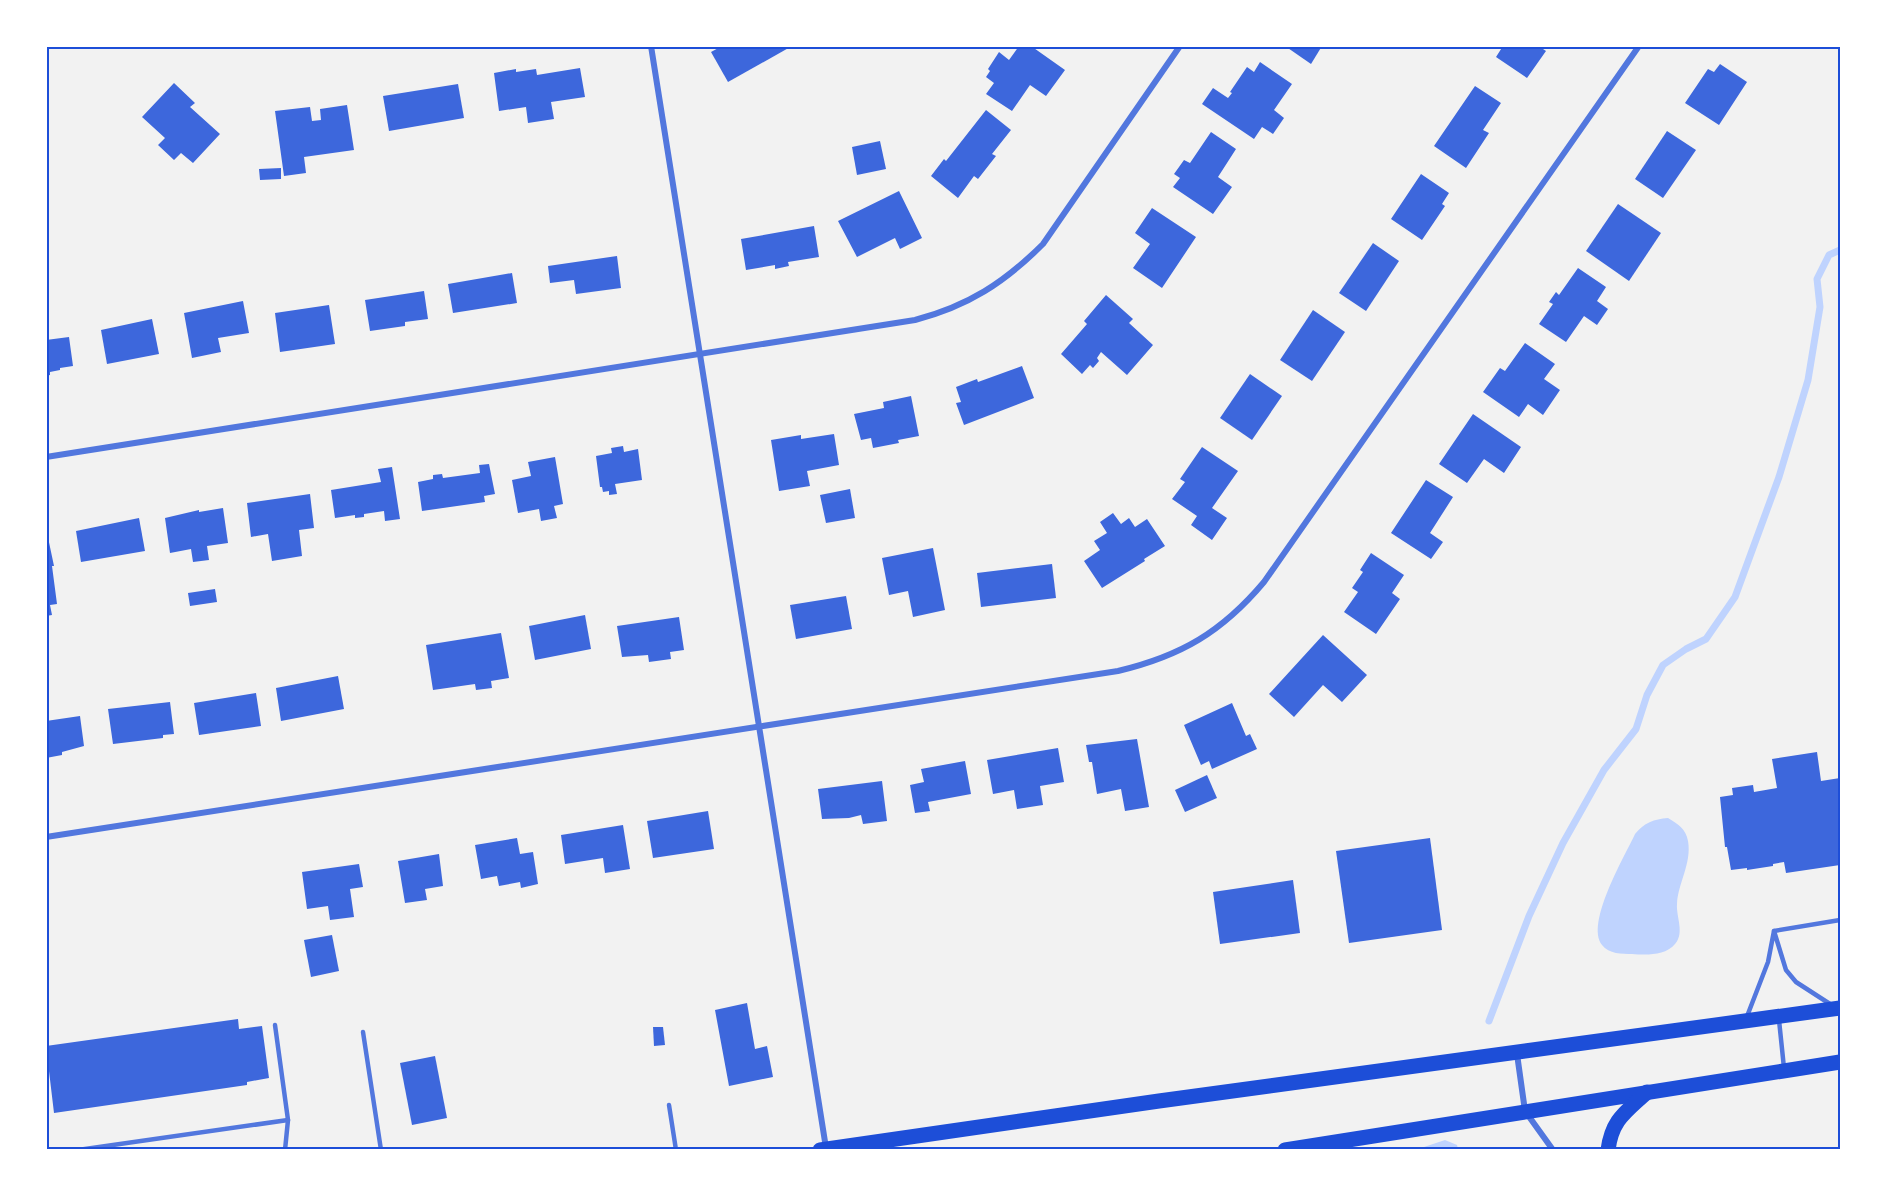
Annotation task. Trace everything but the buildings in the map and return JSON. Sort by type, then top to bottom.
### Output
[{"type":"main road","points":[[824,1149],[1839,1009]]},
{"type":"main road","points":[[1285,1149],[1840,1062]]},
{"type":"main road","points":[[1608,1149],[1612,1129],[1621,1115],[1648,1092]]},
{"type":"street","points":[[651,46],[824,1149]]},
{"type":"street","points":[[46,457],[915,320],[959,306],[999,283],[1022,265],[1042,244],[1180,46]]},
{"type":"street","points":[[46,837],[1118,671],[1170,656],[1214,631],[1232,616],[1264,582],[1639,46]]},
{"type":"street","points":[[1516,1054],[1525,1111],[1553,1149]]},
{"type":"lane","points":[[1774,931],[1840,921]]},
{"type":"lane","points":[[1774,931],[1786,970],[1796,982],[1839,1009]]},
{"type":"lane","points":[[1745,1022],[1768,962],[1774,931]]},
{"type":"lane","points":[[1779,1017],[1784,1071]]},
{"type":"lane","points":[[275,1025],[288,1120],[286,1149]]},
{"type":"lane","points":[[363,1032],[381,1149]]},
{"type":"lane","points":[[669,1105],[676,1149]]},
{"type":"lane","points":[[78,1149],[288,1120]]},
{"type":"water","points":[[1668,818],[1683,830],[1689,849],[1678,896],[1680,930],[1678,940],[1671,948],[1655,954],[1624,954],[1608,950],[1602,945],[1598,935],[1602,906],[1608,890],[1638,830],[1650,822]]},
{"type":"water","points":[[1445,1140],[1457,1145],[1458,1149],[1418,1149]]},
{"type":"waterway","points":[[1489,1021],[1529,916],[1563,843],[1604,770],[1636,729],[1647,695],[1663,665],[1706,639],[1735,597],[1779,477],[1808,380],[1820,307],[1817,279],[1829,255],[1840,250]]}]
